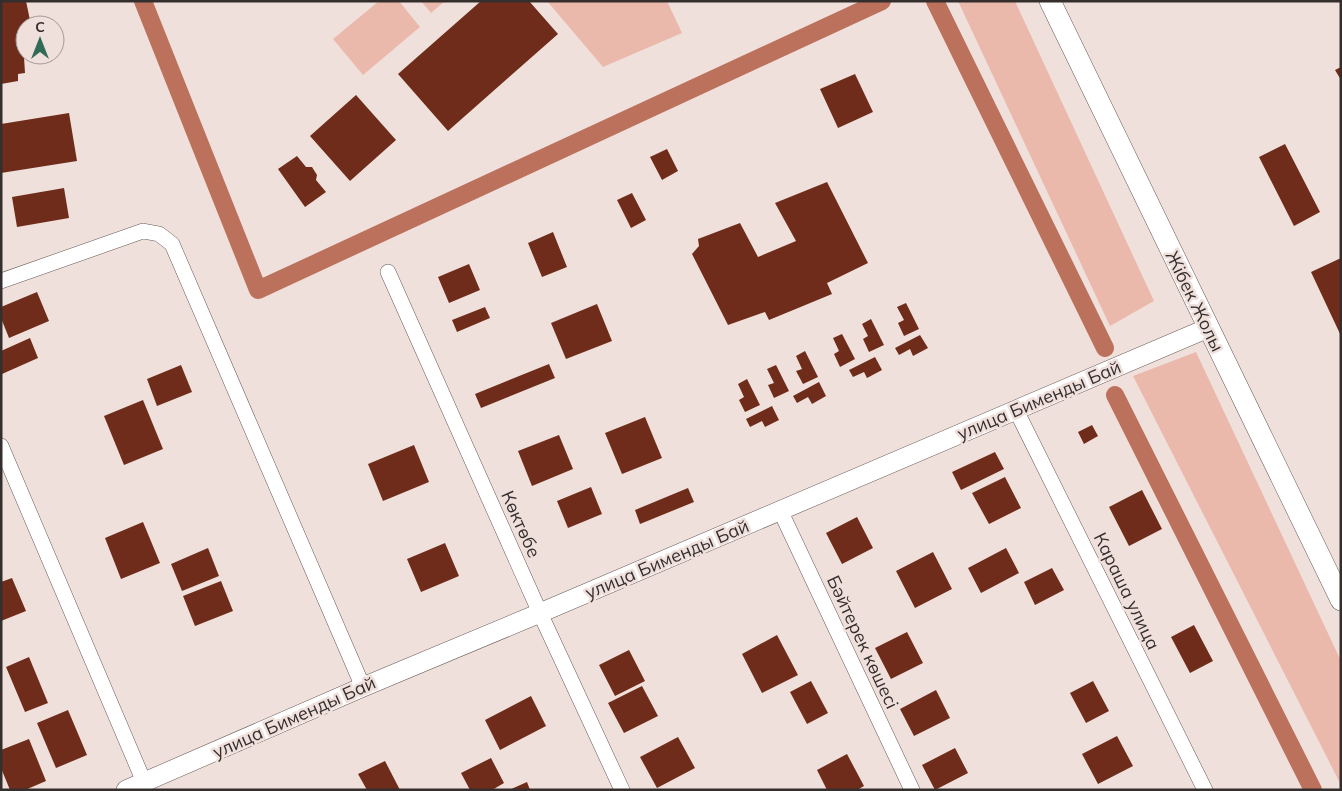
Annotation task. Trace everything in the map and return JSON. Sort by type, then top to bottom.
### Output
[{"type":"main road","name":"Жібек Жолы","points":[[1050,1],[1341,600]]},
{"type":"street","points":[[1,281],[144,231],[159,234],[172,244],[363,687]]},
{"type":"street","name":"Көктөбе","points":[[388,272],[540,613],[622,790]]},
{"type":"street","name":"улица Бименды Бай","points":[[126,790],[363,687],[1208,328]]},
{"type":"street","name":"Караша улица","points":[[1016,410],[1205,790]]},
{"type":"street","points":[[1,446],[144,782]]},
{"type":"street","name":"Бәйтерек көшесі","points":[[780,510],[912,790]]},
{"type":"shaded area","points":[[379,1],[399,1],[420,27],[363,75],[333,39]]},
{"type":"shaded area","points":[[421,1],[445,1],[431,13]]},
{"type":"shaded area","points":[[547,1],[667,1],[682,33],[603,67]]},
{"type":"shaded area","points":[[958,1],[1015,1],[1154,301],[1110,326]]},
{"type":"shaded area","points":[[1196,352],[1341,661],[1341,785],[1133,376]]},
{"type":"building","points":[[1,1],[26,1],[29,15],[15,15],[15,65],[24,65],[25,73],[18,74],[18,81],[1,84]]},
{"type":"building","points":[[481,1],[529,1],[558,34],[448,131],[398,74]]},
{"type":"building","points":[[1341,67],[1341,80],[1335,70]]},
{"type":"building","points":[[855,74],[873,112],[838,128],[820,89]]},
{"type":"building","points":[[356,95],[396,140],[350,181],[310,136]]},
{"type":"building","points":[[69,113],[77,161],[1,173],[1,124]]},
{"type":"building","points":[[1285,144],[1320,212],[1294,226],[1259,157]]},
{"type":"building","points":[[667,149],[678,171],[662,180],[650,157]]},
{"type":"building","points":[[297,156],[306,167],[312,167],[317,175],[316,180],[326,192],[305,207],[278,169]]},
{"type":"building","points":[[827,182],[868,263],[827,283],[832,294],[769,320],[765,312],[728,325],[692,254],[699,246],[698,239],[740,223],[758,257],[796,241],[775,203]]},
{"type":"building","points":[[64,188],[69,218],[17,227],[12,197]]},
{"type":"building","points":[[632,193],[646,220],[631,228],[617,200]]},
{"type":"building","points":[[553,232],[567,267],[542,277],[528,243]]},
{"type":"building","points":[[1341,258],[1341,336],[1311,272]]},
{"type":"building","points":[[469,264],[480,290],[449,303],[438,277]]},
{"type":"building","points":[[37,292],[49,321],[9,338],[1,318],[1,307]]},
{"type":"building","points":[[906,303],[919,329],[904,336],[898,323],[904,320],[897,307]]},
{"type":"building","points":[[597,304],[612,341],[566,359],[551,323]]},
{"type":"building","points":[[485,307],[490,318],[457,332],[452,320]]},
{"type":"building","points":[[871,319],[884,345],[869,352],[863,339],[868,336],[862,324]]},
{"type":"building","points":[[842,334],[855,359],[840,367],[834,354],[839,351],[833,338]]},
{"type":"building","points":[[920,335],[928,348],[913,356],[910,349],[899,355],[895,348]]},
{"type":"building","points":[[30,338],[38,358],[2,374],[1,351]]},
{"type":"building","points":[[805,351],[818,377],[803,384],[796,371],[802,369],[796,356]]},
{"type":"building","points":[[875,357],[882,370],[867,378],[864,372],[853,377],[849,370]]},
{"type":"building","points":[[549,364],[555,378],[481,408],[475,394]]},
{"type":"building","points":[[181,365],[192,392],[157,406],[147,379]]},
{"type":"building","points":[[776,365],[789,391],[774,398],[768,385],[774,383],[767,369]]},
{"type":"building","points":[[747,379],[760,405],[745,412],[739,400],[744,397],[738,384]]},
{"type":"building","points":[[819,382],[826,396],[812,404],[808,397],[797,403],[793,396]]},
{"type":"building","points":[[143,400],[163,449],[124,465],[104,416]]},
{"type":"building","points":[[772,406],[779,420],[765,427],[762,421],[750,427],[746,419]]},
{"type":"building","points":[[645,417],[662,458],[622,474],[605,433]]},
{"type":"building","points":[[1092,425],[1098,436],[1084,444],[1078,432]]},
{"type":"building","points":[[559,435],[573,469],[532,486],[518,451]]},
{"type":"building","points":[[414,445],[429,482],[383,501],[368,464]]},
{"type":"building","points":[[995,452],[1004,469],[961,490],[952,472]]},
{"type":"building","points":[[1005,477],[1021,508],[989,524],[972,493]]},
{"type":"building","points":[[591,487],[602,514],[568,528],[557,501]]},
{"type":"building","points":[[688,488],[694,502],[640,524],[635,510]]},
{"type":"building","points":[[1142,490],[1162,529],[1129,546],[1109,507]]},
{"type":"building","points":[[857,517],[873,548],[842,564],[826,533]]},
{"type":"building","points":[[143,522],[160,563],[121,579],[105,538]]},
{"type":"building","points":[[445,543],[459,576],[421,592],[407,559]]},
{"type":"building","points":[[208,548],[219,576],[182,591],[171,564]]},
{"type":"building","points":[[1006,548],[1019,573],[981,593],[968,568]]},
{"type":"building","points":[[933,552],[952,589],[915,608],[896,571]]},
{"type":"building","points":[[1052,568],[1064,590],[1035,605],[1024,582]]},
{"type":"building","points":[[12,578],[26,611],[1,621],[1,582]]},
{"type":"building","points":[[221,581],[233,611],[195,626],[183,596]]},
{"type":"building","points":[[1194,625],[1213,661],[1190,673],[1171,637]]},
{"type":"building","points":[[907,632],[923,663],[891,679],[875,648]]},
{"type":"building","points":[[777,635],[798,675],[762,693],[742,654]]},
{"type":"building","points":[[629,650],[645,681],[615,696],[599,665]]},
{"type":"building","points":[[29,657],[48,703],[25,712],[6,667]]},
{"type":"building","points":[[811,681],[828,713],[807,724],[790,692]]},
{"type":"building","points":[[1093,681],[1109,711],[1086,723],[1070,693]]},
{"type":"building","points":[[642,686],[658,716],[624,733],[608,703]]},
{"type":"building","points":[[936,690],[950,718],[914,736],[900,709]]},
{"type":"building","points":[[531,696],[546,726],[500,750],[485,720]]},
{"type":"building","points":[[68,710],[87,755],[56,768],[37,723]]},
{"type":"building","points":[[1117,736],[1133,766],[1098,784],[1082,754]]},
{"type":"building","points":[[678,737],[695,768],[657,788],[640,757]]},
{"type":"building","points":[[29,739],[46,781],[25,790],[10,790],[1,768],[1,750]]},
{"type":"building","points":[[955,748],[968,773],[935,790],[922,765]]},
{"type":"building","points":[[847,754],[864,786],[857,790],[827,790],[817,770]]},
{"type":"building","points":[[491,758],[504,783],[492,790],[470,790],[461,773]]},
{"type":"building","points":[[385,761],[400,790],[367,790],[358,774]]},
{"type":"building","points":[[527,782],[530,790],[509,790]]},
{"type":"waterway","points":[[143,1],[258,290],[882,1]]},
{"type":"waterway","points":[[935,1],[1105,348]]},
{"type":"waterway","points":[[1115,395],[1313,790]]}]
